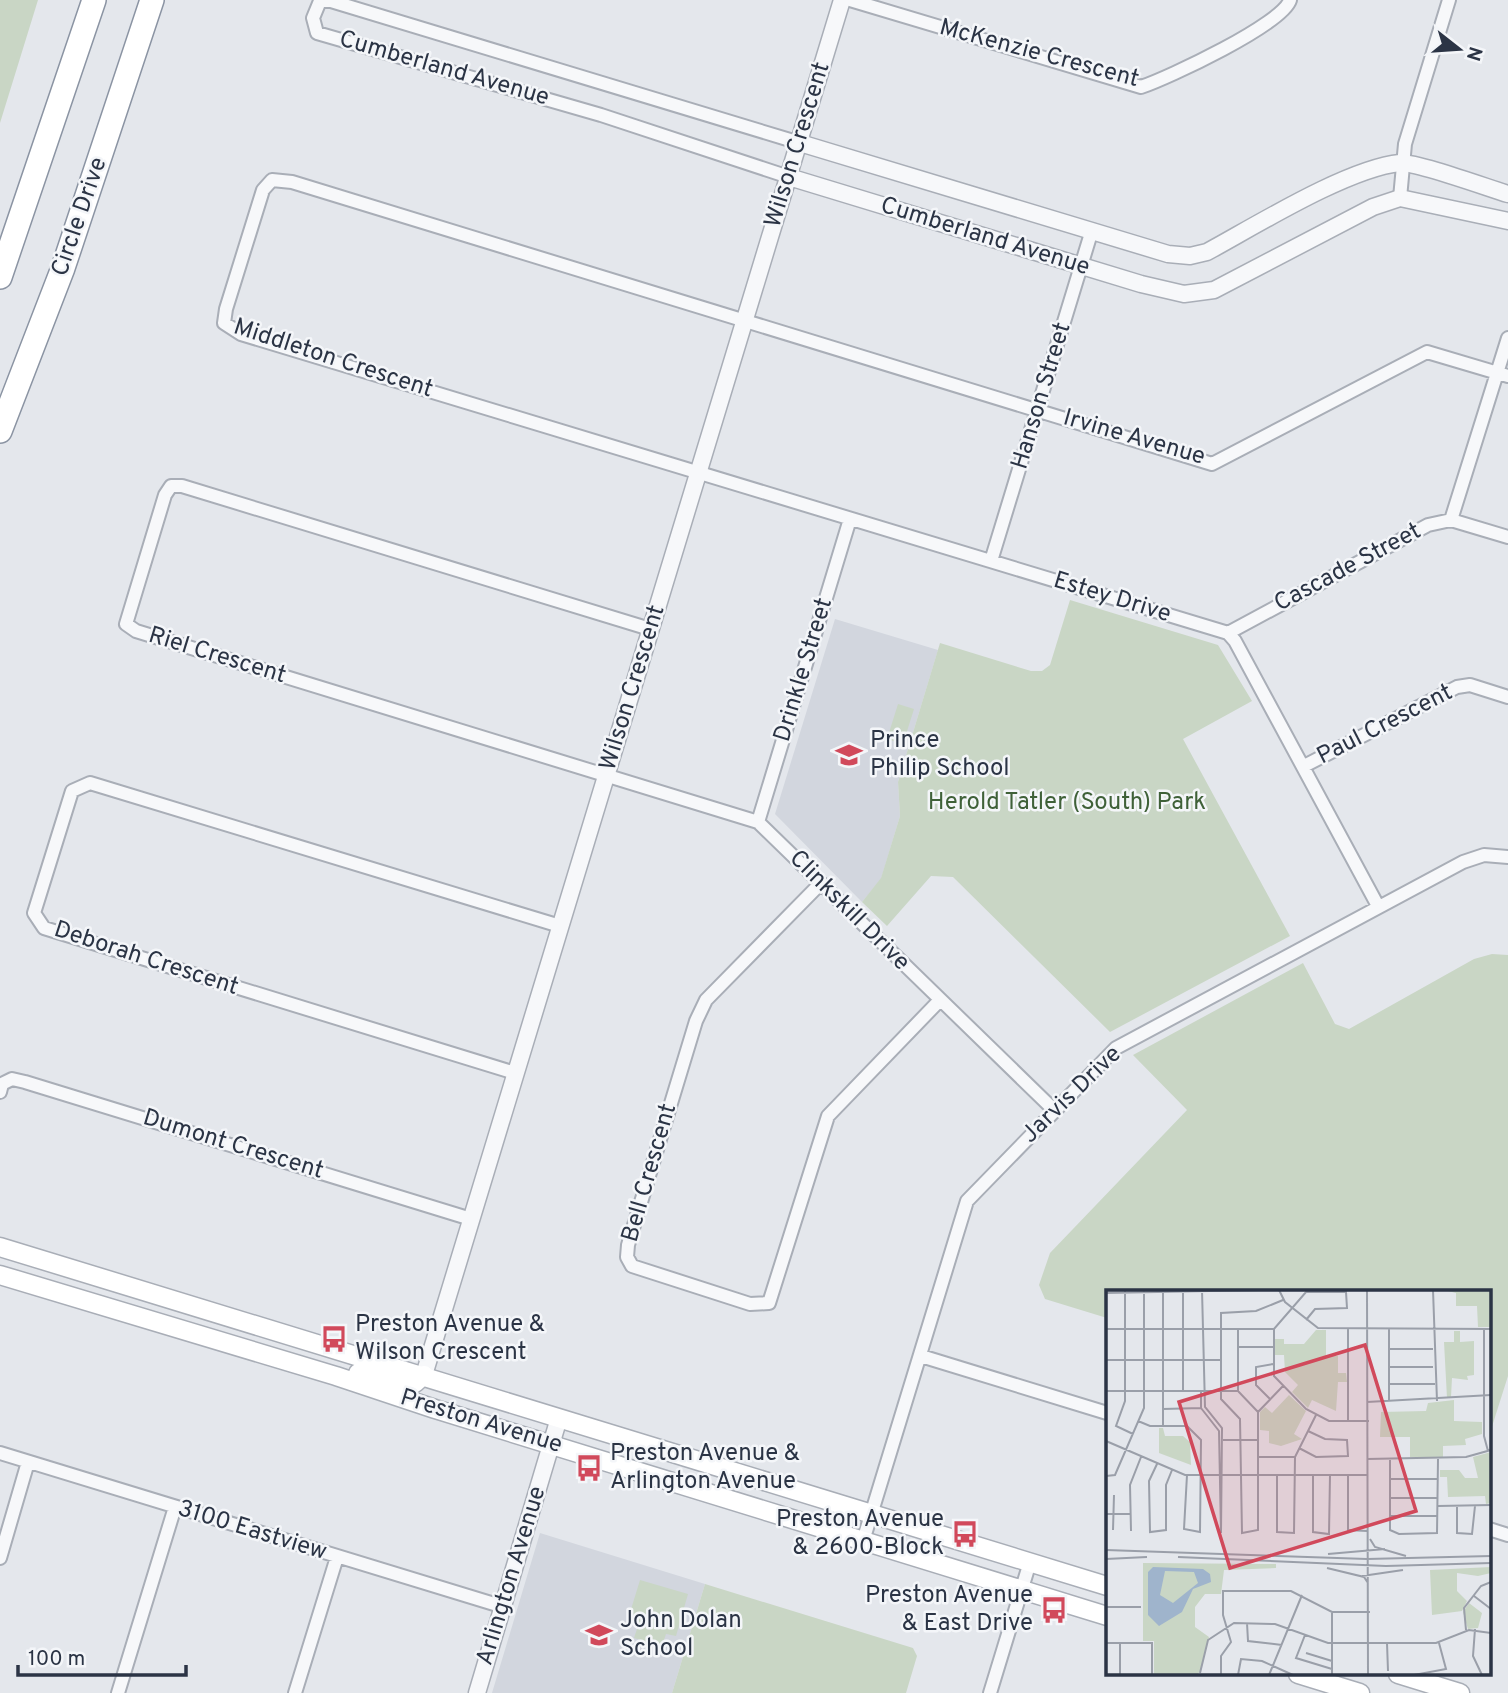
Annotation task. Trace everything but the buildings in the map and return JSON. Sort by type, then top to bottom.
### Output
[{"type":"highway","points":[[0,277],[94,0]]},
{"type":"highway","name":"Circle Drive","points":[[0,431],[64,268],[152,0]]},
{"type":"highway","points":[[0,437],[24,368]]},
{"type":"main road","name":"Preston Avenue","points":[[4,1250],[1106,1586]]},
{"type":"main road","name":"Preston Avenue","points":[[0,1275],[336,1376],[1106,1616]]},
{"type":"main road","name":"Preston Avenue","points":[[336,1376],[356,1373],[415,1383],[424,1376]]},
{"type":"main road","points":[[424,1376],[435,1409]]},
{"type":"main road","points":[[1305,1676],[1360,1693]]},
{"type":"main road","points":[[1405,1676],[1460,1693]]},
{"type":"street","name":"Wilson Crescent","points":[[424,1376],[842,0]]},
{"type":"street","name":"McKenzie Crescent","points":[[850,0],[1141,87],[1165,79],[1270,22],[1287,8],[1290,0]]},
{"type":"street","points":[[1449,0],[1402,163],[1400,198],[1508,221]]},
{"type":"street","name":"Cumberland Avenue","points":[[1400,198],[1373,206],[1213,290],[1184,294],[1081,266],[789,177],[588,111],[317,33],[313,18],[320,1],[331,1],[1168,254],[1189,256],[1207,252],[1324,190],[1370,171],[1402,163]]},
{"type":"street","points":[[1402,163],[1508,194]]},
{"type":"street","name":"Middleton Crescent","points":[[698,472],[241,334],[223,324],[226,309],[263,190],[272,180],[292,182],[745,320]]},
{"type":"street","name":"Hanson Street","points":[[991,561],[1092,230]]},
{"type":"street","name":"Irvine Avenue","points":[[745,320],[1212,464],[1427,352],[1503,375]]},
{"type":"street","name":"Cascade Street","points":[[1228,633],[1428,525],[1451,520],[1503,375],[1508,338]]},
{"type":"street","name":"Estey Drive","points":[[698,472],[1228,633]]},
{"type":"street","name":"Riel Crescent","points":[[607,776],[136,631],[126,624],[166,495],[171,486],[182,486],[650,629]]},
{"type":"street","name":"Drinkle Street","points":[[758,822],[850,519]]},
{"type":"street","points":[[1451,520],[1508,537]]},
{"type":"street","points":[[1228,633],[1235,641],[1304,766],[1378,906]]},
{"type":"street","name":"Paul Crescent","points":[[1304,766],[1457,687],[1470,685],[1508,697]]},
{"type":"street","name":"Clinkskill Drive","points":[[607,776],[758,822],[1054,1110]]},
{"type":"street","name":"Deborah Crescent","points":[[515,1073],[44,928],[34,913],[72,791],[90,783],[560,926]]},
{"type":"street","name":"Jarvis Drive","points":[[863,1541],[967,1201],[1116,1048],[1463,862],[1484,855],[1508,857]]},
{"type":"street","name":"Bell Crescent","points":[[821,883],[706,1000],[695,1021],[628,1245],[627,1257],[632,1266],[756,1306],[769,1303],[828,1116],[940,1000]]},
{"type":"street","name":"Dumont Crescent","points":[[0,1092],[2,1084],[12,1079],[25,1082],[471,1219]]},
{"type":"street","points":[[921,1356],[1106,1413]]},
{"type":"street","name":"Arlington Avenue","points":[[477,1693],[559,1418]]},
{"type":"street","name":"3100 Eastview","points":[[0,1454],[504,1607]]},
{"type":"street","points":[[0,1558],[28,1462]]},
{"type":"street","points":[[118,1693],[175,1507]]},
{"type":"street","points":[[1490,1529],[1508,1535]]},
{"type":"street","points":[[295,1693],[337,1557]]},
{"type":"street","points":[[989,1693],[1030,1562]]},
{"type":"shaded area","name":"Prince Philip School","points":[[835,619],[938,650],[898,782],[900,816],[881,879],[862,902],[775,814]]},
{"type":"shaded area","name":"John Dolan School","points":[[540,1533],[705,1584],[672,1693],[492,1693]]},
{"type":"green space","points":[[0,0],[38,0],[0,123]]},
{"type":"green space","name":"Herold Tatler (South) Park","points":[[1070,600],[1218,645],[1252,701],[1183,739],[1290,936],[1110,1032],[953,877],[931,876],[887,926],[862,902],[881,878],[900,816],[898,782],[940,643],[1031,671],[1042,671],[1050,665]]},
{"type":"green space","points":[[898,704],[914,709],[903,744],[887,739]]},
{"type":"green space","points":[[1492,954],[1508,955],[1508,1376],[1490,1433],[1490,1290],[1106,1290],[1106,1318],[1045,1299],[1039,1285],[1050,1253],[1187,1110],[1133,1055],[1303,963],[1335,1024],[1349,1029],[1474,959]]},
{"type":"green space","points":[[640,1580],[688,1594],[676,1636],[666,1634],[662,1646],[634,1638],[639,1623],[628,1619]]},
{"type":"green space","points":[[705,1584],[913,1648],[917,1656],[906,1693],[672,1693]]},
{"type":"place","name":"Prince Philip School","points":[[849,755]]},
{"type":"place","name":"Preston Avenue & Wilson Crescent","points":[[334,1339]]},
{"type":"place","name":"Preston Avenue & Arlington Avenue","points":[[589,1468]]},
{"type":"place","name":"Preston Avenue & 2600-Block","points":[[965,1534]]},
{"type":"place","name":"Preston Avenue & East Drive","points":[[1054,1610]]},
{"type":"place","name":"John Dolan School","points":[[599,1635]]}]
